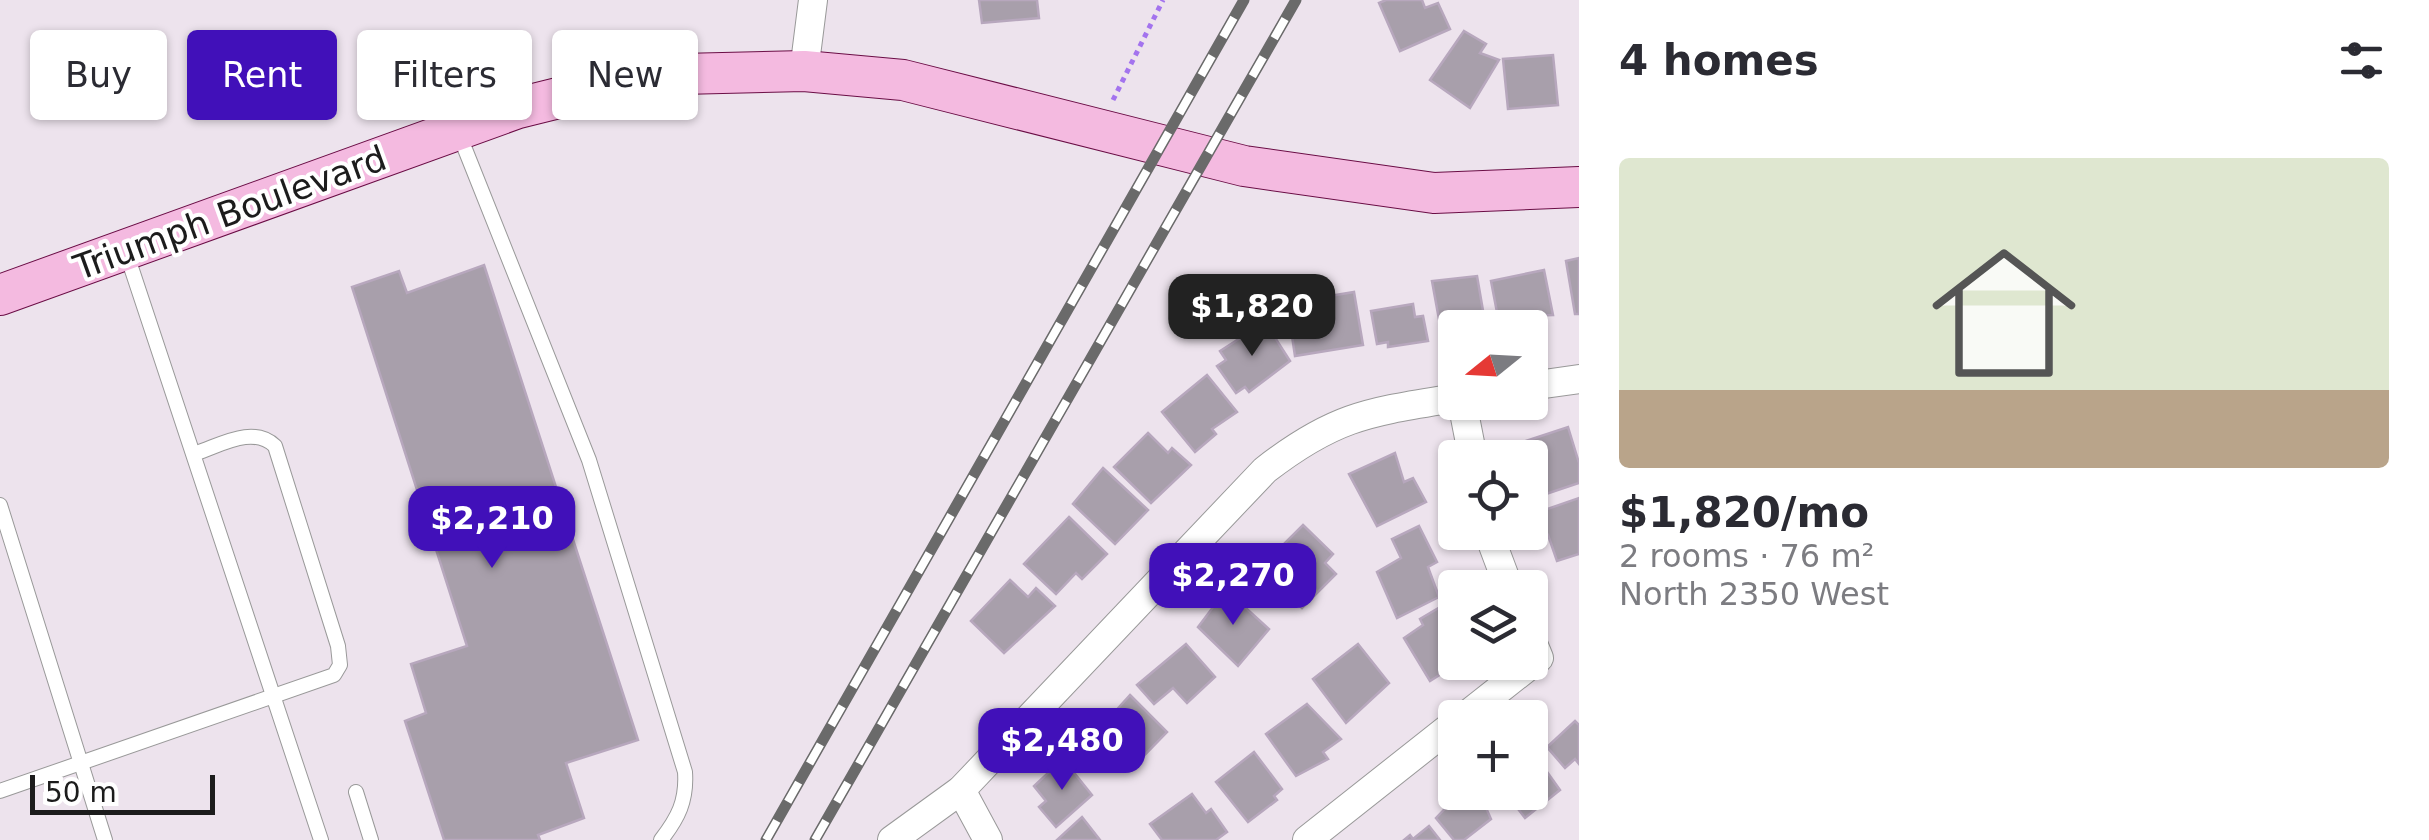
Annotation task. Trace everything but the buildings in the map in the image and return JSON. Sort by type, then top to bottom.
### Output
[{"type":"main road","name":"Triumph Boulevard","points":[[0,296],[518,108],[635,80],[804,72],[903,80],[1244,166],[1434,193],[1579,188]]},
{"type":"street","points":[[804,72],[812,0]]},
{"type":"street","points":[[1548,383],[1579,379]]},
{"type":"street","points":[[892,840],[961,790],[1265,470],[1320,431],[1359,414],[1438,401]]},
{"type":"street","points":[[1480,700],[1501,680]]},
{"type":"street","points":[[1306,840],[1438,737]]},
{"type":"street","points":[[961,790],[988,840]]},
{"type":"lane","points":[[457,129],[589,460],[685,772],[687,794],[678,818],[661,840]]},
{"type":"lane","points":[[126,252],[196,453],[320,840]]},
{"type":"lane","points":[[0,791],[275,697],[334,675],[340,665],[275,446],[266,437],[251,434],[196,453]]},
{"type":"lane","points":[[0,504],[105,840]]},
{"type":"lane","points":[[356,792],[371,840]]},
{"type":"path","points":[[1113,100],[1163,0]]},
{"type":"railway","points":[[766,840],[1244,0]]},
{"type":"railway","points":[[815,840],[1296,0]]}]
